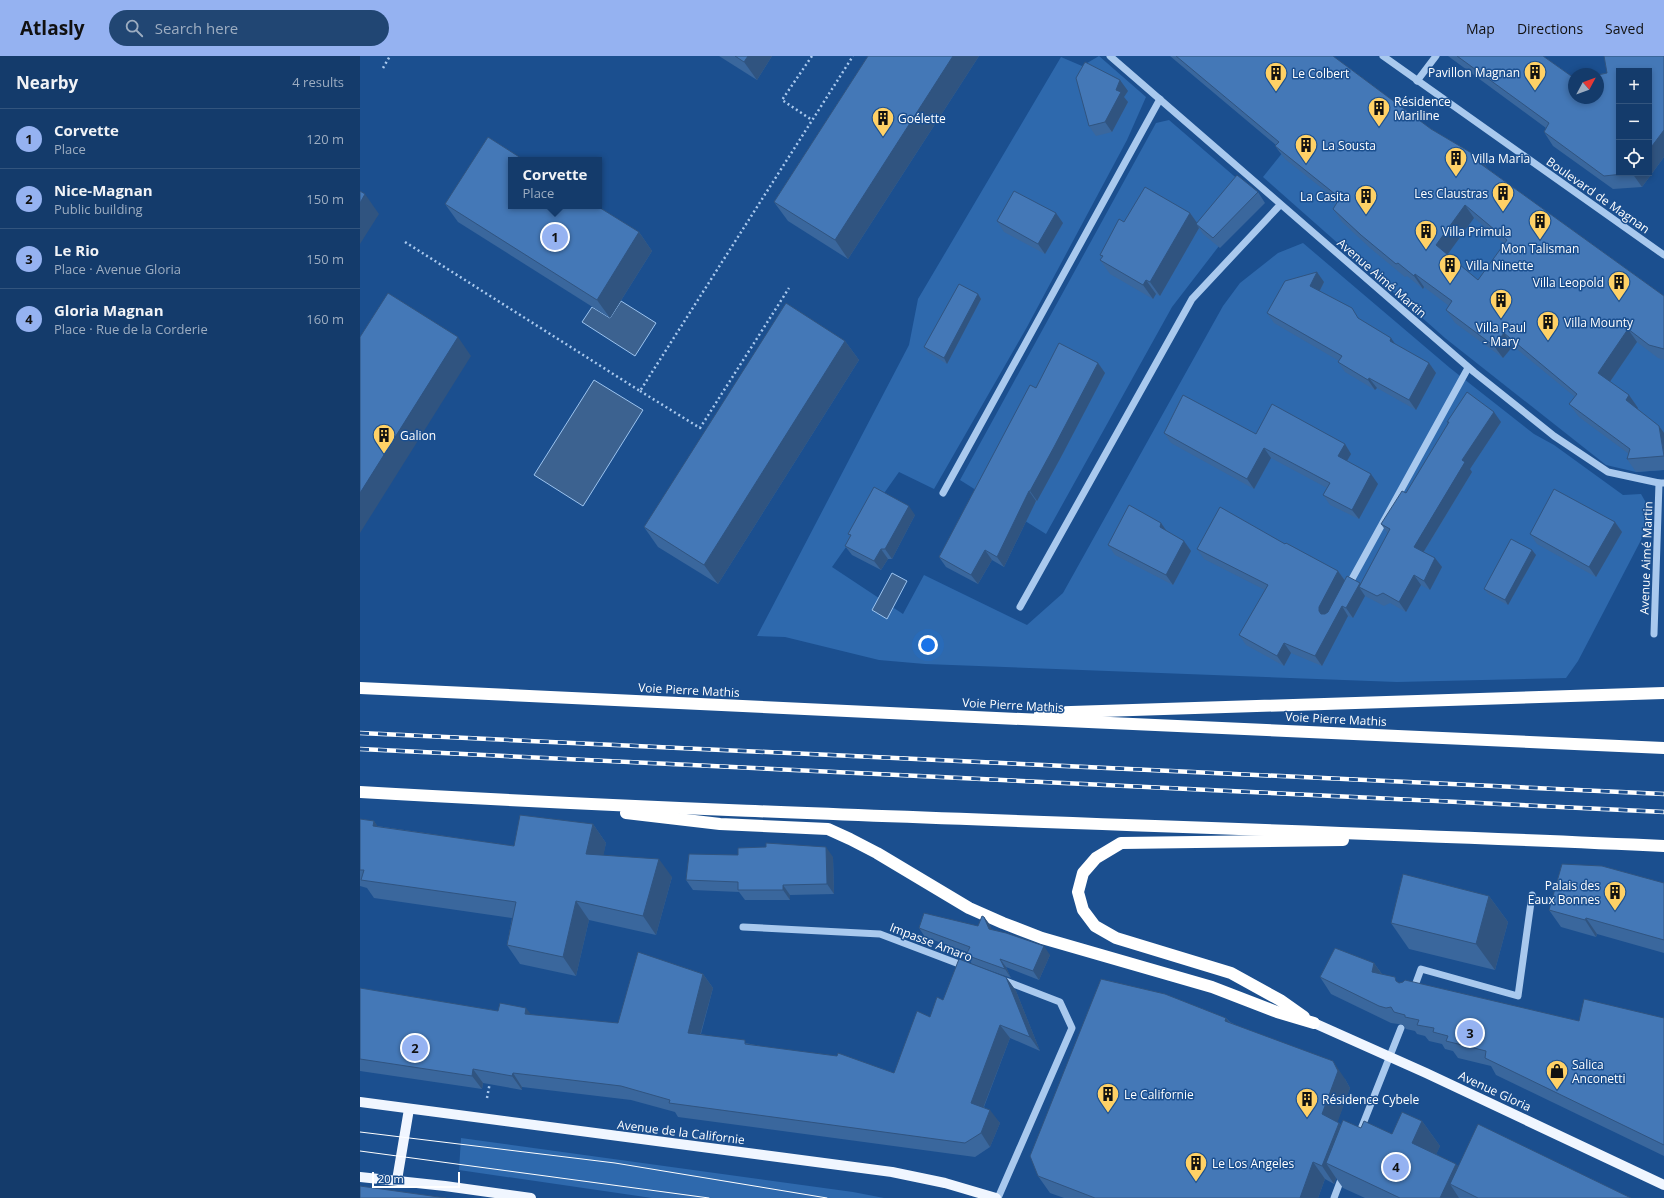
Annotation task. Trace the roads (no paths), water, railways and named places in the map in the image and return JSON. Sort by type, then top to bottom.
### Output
[{"type":"highway","name":"Voie Pierre Mathis","points":[[360,688],[1664,748]]},
{"type":"highway","points":[[953,716],[1244,705],[1664,693]]},
{"type":"highway","points":[[360,792],[537,802],[1494,838],[1664,846]]},
{"type":"highway","points":[[537,802],[720,824],[828,830],[850,838],[969,908],[1003,923],[1042,938],[1212,987],[1277,1012],[1314,1023]]},
{"type":"highway","points":[[1314,1023],[1280,1000],[1231,973],[1116,938],[1095,926],[1083,910],[1078,892],[1083,873],[1096,858],[1121,843],[1494,838]]},
{"type":"main road","name":"Avenue Gloria","points":[[1314,1023],[1664,1185]]},
{"type":"main road","name":"Avenue de la Californie","points":[[360,1102],[892,1172],[945,1183],[996,1198]]},
{"type":"main road","points":[[397,1180],[409,1109]]},
{"type":"main road","points":[[360,1177],[397,1180],[531,1198]]},
{"type":"street","name":"Avenue Aimé Martin","points":[[1110,56],[1468,368],[1554,436],[1608,472],[1662,483],[1654,634]]},
{"type":"street","name":"Boulevard de Magnan","points":[[1383,56],[1664,255]]},
{"type":"street","points":[[1417,81],[1436,56]]},
{"type":"street","points":[[943,493],[1160,99]]},
{"type":"street","points":[[1020,607],[1192,299],[1280,205]]},
{"type":"street","points":[[1341,598],[1468,368]]},
{"type":"street","points":[[1412,995],[1421,969],[1518,996],[1532,895]]},
{"type":"street","name":"Impasse Amaro","points":[[743,926],[880,934],[974,970]]},
{"type":"street","points":[[996,978],[1060,1002],[1072,1028],[996,1198]]},
{"type":"street","points":[[1357,1139],[1401,1028]]},
{"type":"street","points":[[1334,1198],[1346,1168]]},
{"type":"tram line","points":[[360,1132],[615,1163],[827,1198]]},
{"type":"tram line","points":[[360,1151],[709,1198]]},
{"type":"railway","points":[[360,733],[1664,794]]},
{"type":"railway","points":[[360,749],[1664,812]]},
{"type":"place","name":"Le Colbert","points":[[1276,92]]},
{"type":"place","name":"Pavillon Magnan","points":[[1535,92]]},
{"type":"place","name":"Résidence Mariline","points":[[1379,128]]},
{"type":"place","name":"Goélette","points":[[883,138]]},
{"type":"place","name":"La Sousta","points":[[1306,164]]},
{"type":"place","name":"Villa Maria","points":[[1456,178]]},
{"type":"place","name":"Les Claustras","points":[[1503,212]]},
{"type":"place","name":"La Casita","points":[[1366,216]]},
{"type":"place","name":"Corvette","points":[[555,237]]},
{"type":"place","name":"Mon Talisman","points":[[1540,240]]},
{"type":"place","name":"Villa Primula","points":[[1426,250]]},
{"type":"place","name":"Villa Ninette","points":[[1450,284]]},
{"type":"place","name":"Villa Leopold","points":[[1619,302]]},
{"type":"place","name":"Villa Paul - Mary","points":[[1501,320]]},
{"type":"place","name":"Villa Mounty","points":[[1548,342]]},
{"type":"place","name":"Galion","points":[[384,454]]},
{"type":"place","name":"Palais des Eaux Bonnes","points":[[1615,912]]},
{"type":"place","name":"Le Rio","points":[[1470,1033]]},
{"type":"place","name":"Nice-Magnan","points":[[415,1048]]},
{"type":"place","name":"Salica Anconetti","points":[[1557,1090]]},
{"type":"place","name":"Le Californie","points":[[1108,1114]]},
{"type":"place","name":"Résidence Cybele","points":[[1307,1118]]},
{"type":"place","name":"Gloria Magnan","points":[[1396,1167]]},
{"type":"place","name":"Le Los Angeles","points":[[1196,1182]]}]
